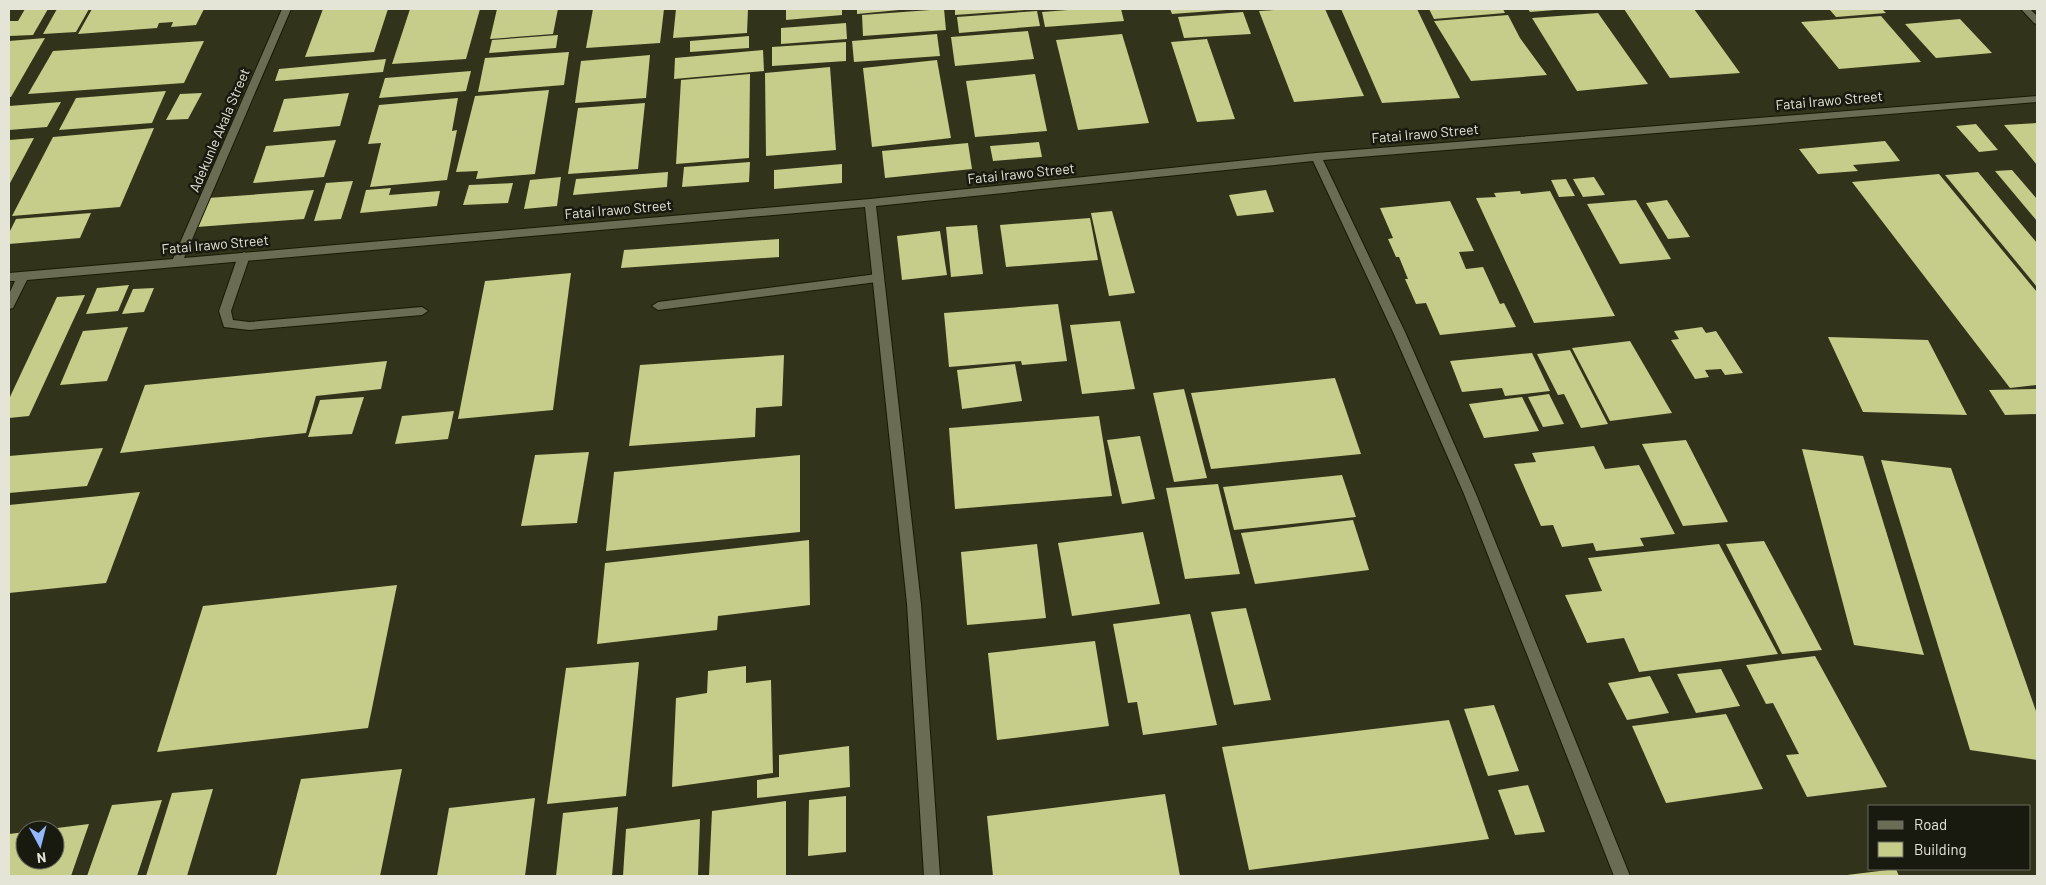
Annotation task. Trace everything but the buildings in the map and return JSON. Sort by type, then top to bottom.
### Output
[{"type":"street","name":"Adekunle Akala Street","points":[[177,262],[286,9]]},
{"type":"street","points":[[2025,9],[2037,22]]},
{"type":"street","name":"Fatai Irawo Street","points":[[9,277],[870,204],[1316,157],[2037,99]]},
{"type":"street","points":[[1316,157],[1399,332],[1470,494],[1622,876]]},
{"type":"street","points":[[870,204],[914,604],[932,876]]},
{"type":"street","points":[[244,256],[225,311],[228,324],[249,326],[422,311]]},
{"type":"street","points":[[9,304],[23,276]]},
{"type":"street","points":[[658,306],[877,278]]}]
